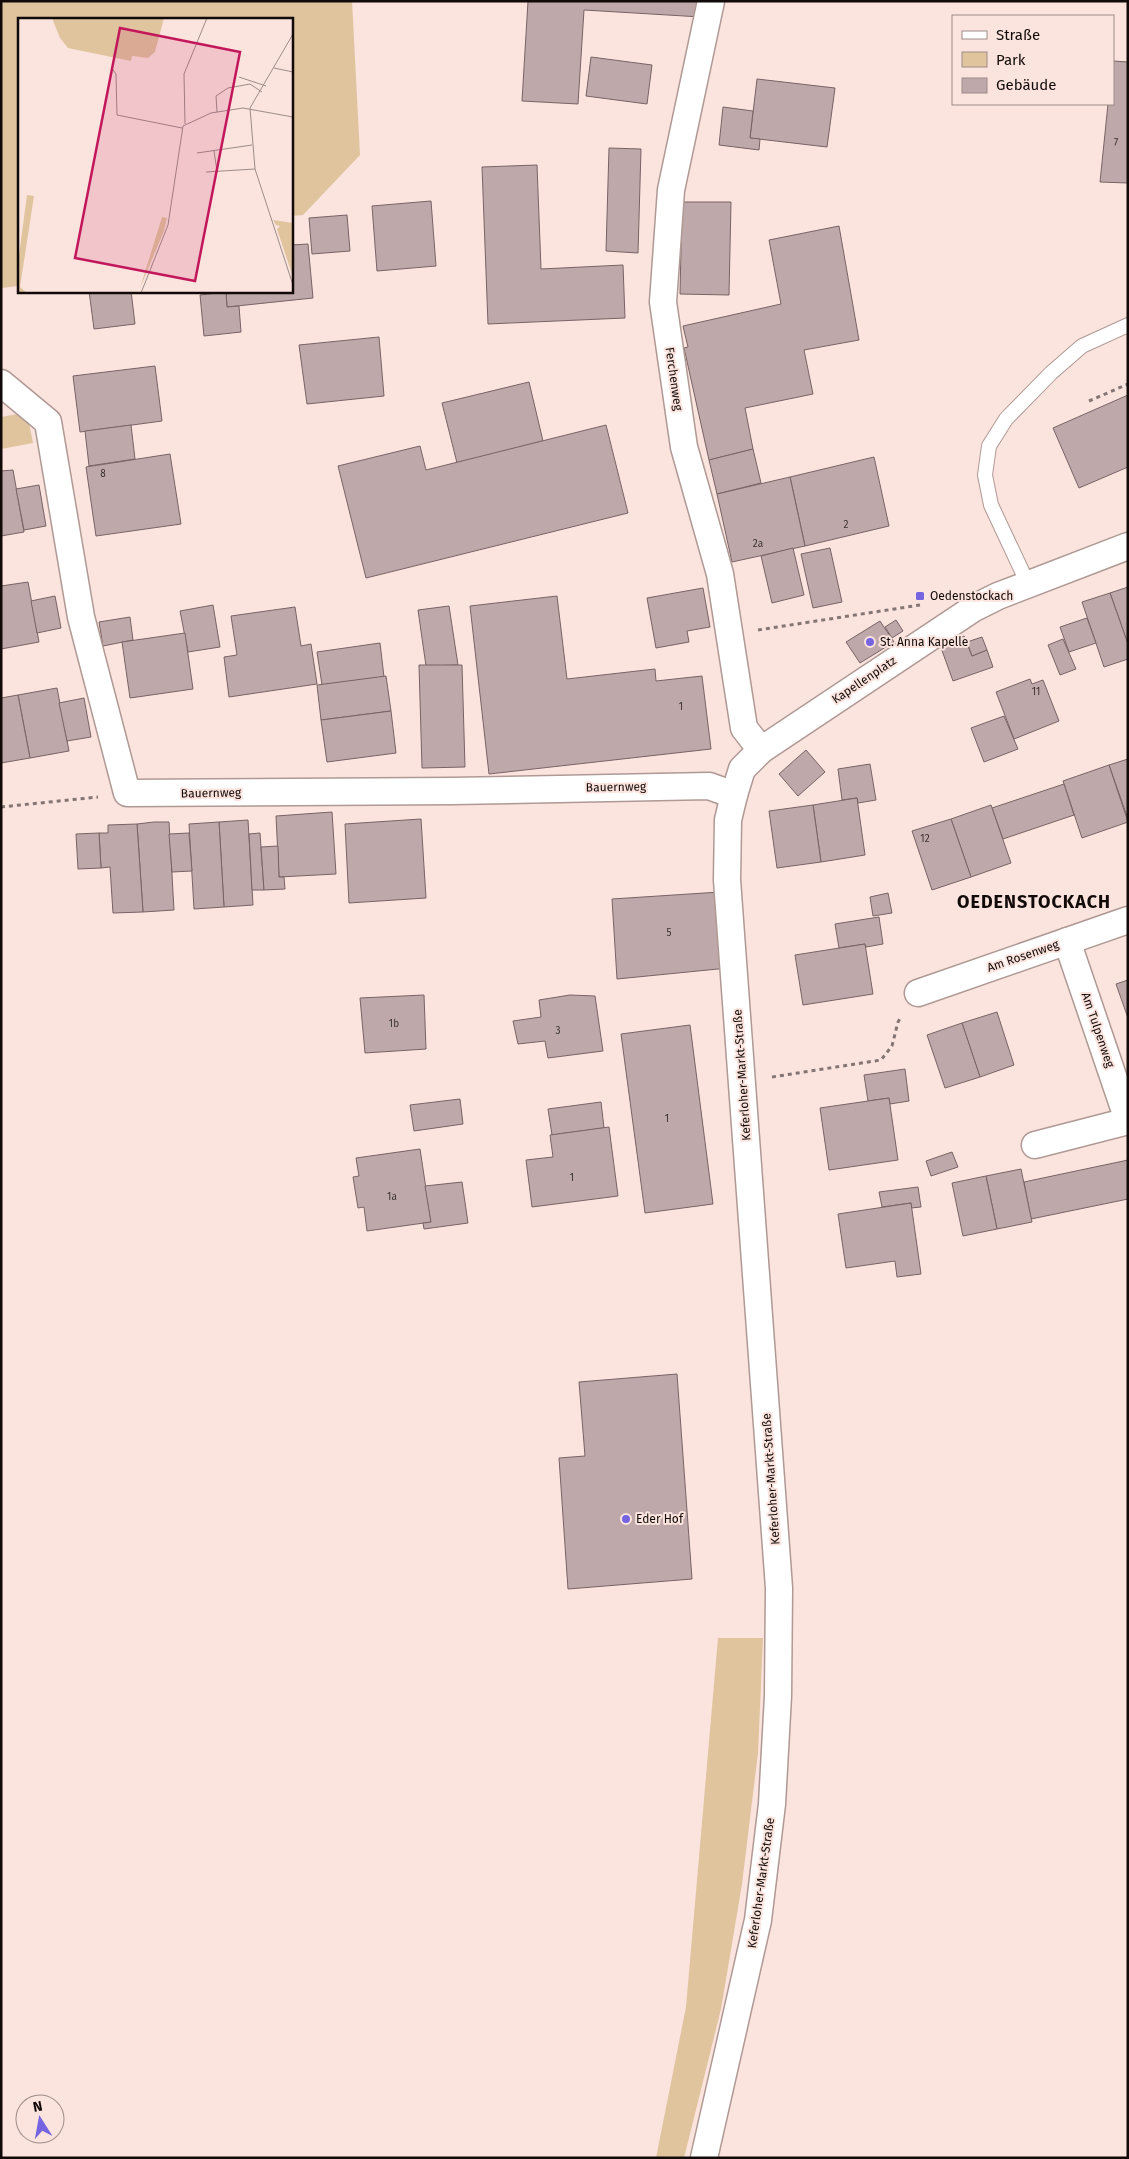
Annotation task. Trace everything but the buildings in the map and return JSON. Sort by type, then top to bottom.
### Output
[{"type":"street","name":"Ferchenweg","points":[[712,1],[671,190],[663,302],[684,447],[720,574],[744,728],[760,750]]},
{"type":"street","points":[[1,383],[48,422],[80,617],[127,794]]},
{"type":"street","name":"Kapellenplatz","points":[[734,795],[742,769],[760,750],[974,608],[1028,584],[1128,546]]},
{"type":"street","name":"Bauernweg","points":[[127,794],[709,786],[734,795]]},
{"type":"street","name":"Keferloher-Markt-Straße","points":[[704,2158],[758,1920],[772,1804],[778,1696],[780,1588],[727,880],[728,820],[734,795]]},
{"type":"street","name":"Am Rosenweg","points":[[918,993],[1128,920]]},
{"type":"street","name":"Am Tulpenweg","points":[[1036,1145],[1128,1120],[1067,941]]},
{"type":"lane","points":[[1028,584],[992,505],[984,475],[989,446],[1006,419],[1051,373],[1082,346],[1128,326]]},
{"type":"path","points":[[1089,401],[1128,384]]},
{"type":"path","points":[[731,635],[928,604]]},
{"type":"path","points":[[1,807],[127,794]]},
{"type":"path","points":[[769,1077],[881,1060],[892,1046],[898,1022],[918,993]]},
{"type":"green space","points":[[1,1],[352,1],[360,155],[303,215],[292,216],[292,18],[18,18],[18,286],[1,288]]},
{"type":"green space","points":[[17,414],[28,418],[33,443],[1,449],[1,417]]},
{"type":"green space","points":[[718,1638],[763,1638],[758,1753],[742,1884],[721,2009],[684,2158],[656,2158],[686,2007]]},
{"type":"place","name":"Oedenstockach","points":[[920,596]]},
{"type":"place","name":"St. Anna Kapelle","points":[[870,642]]},
{"type":"place","name":"Eder Hof","points":[[626,1519]]},
{"type":"district","name":"OEDENSTOCKACH","points":[[1034,902]]}]
